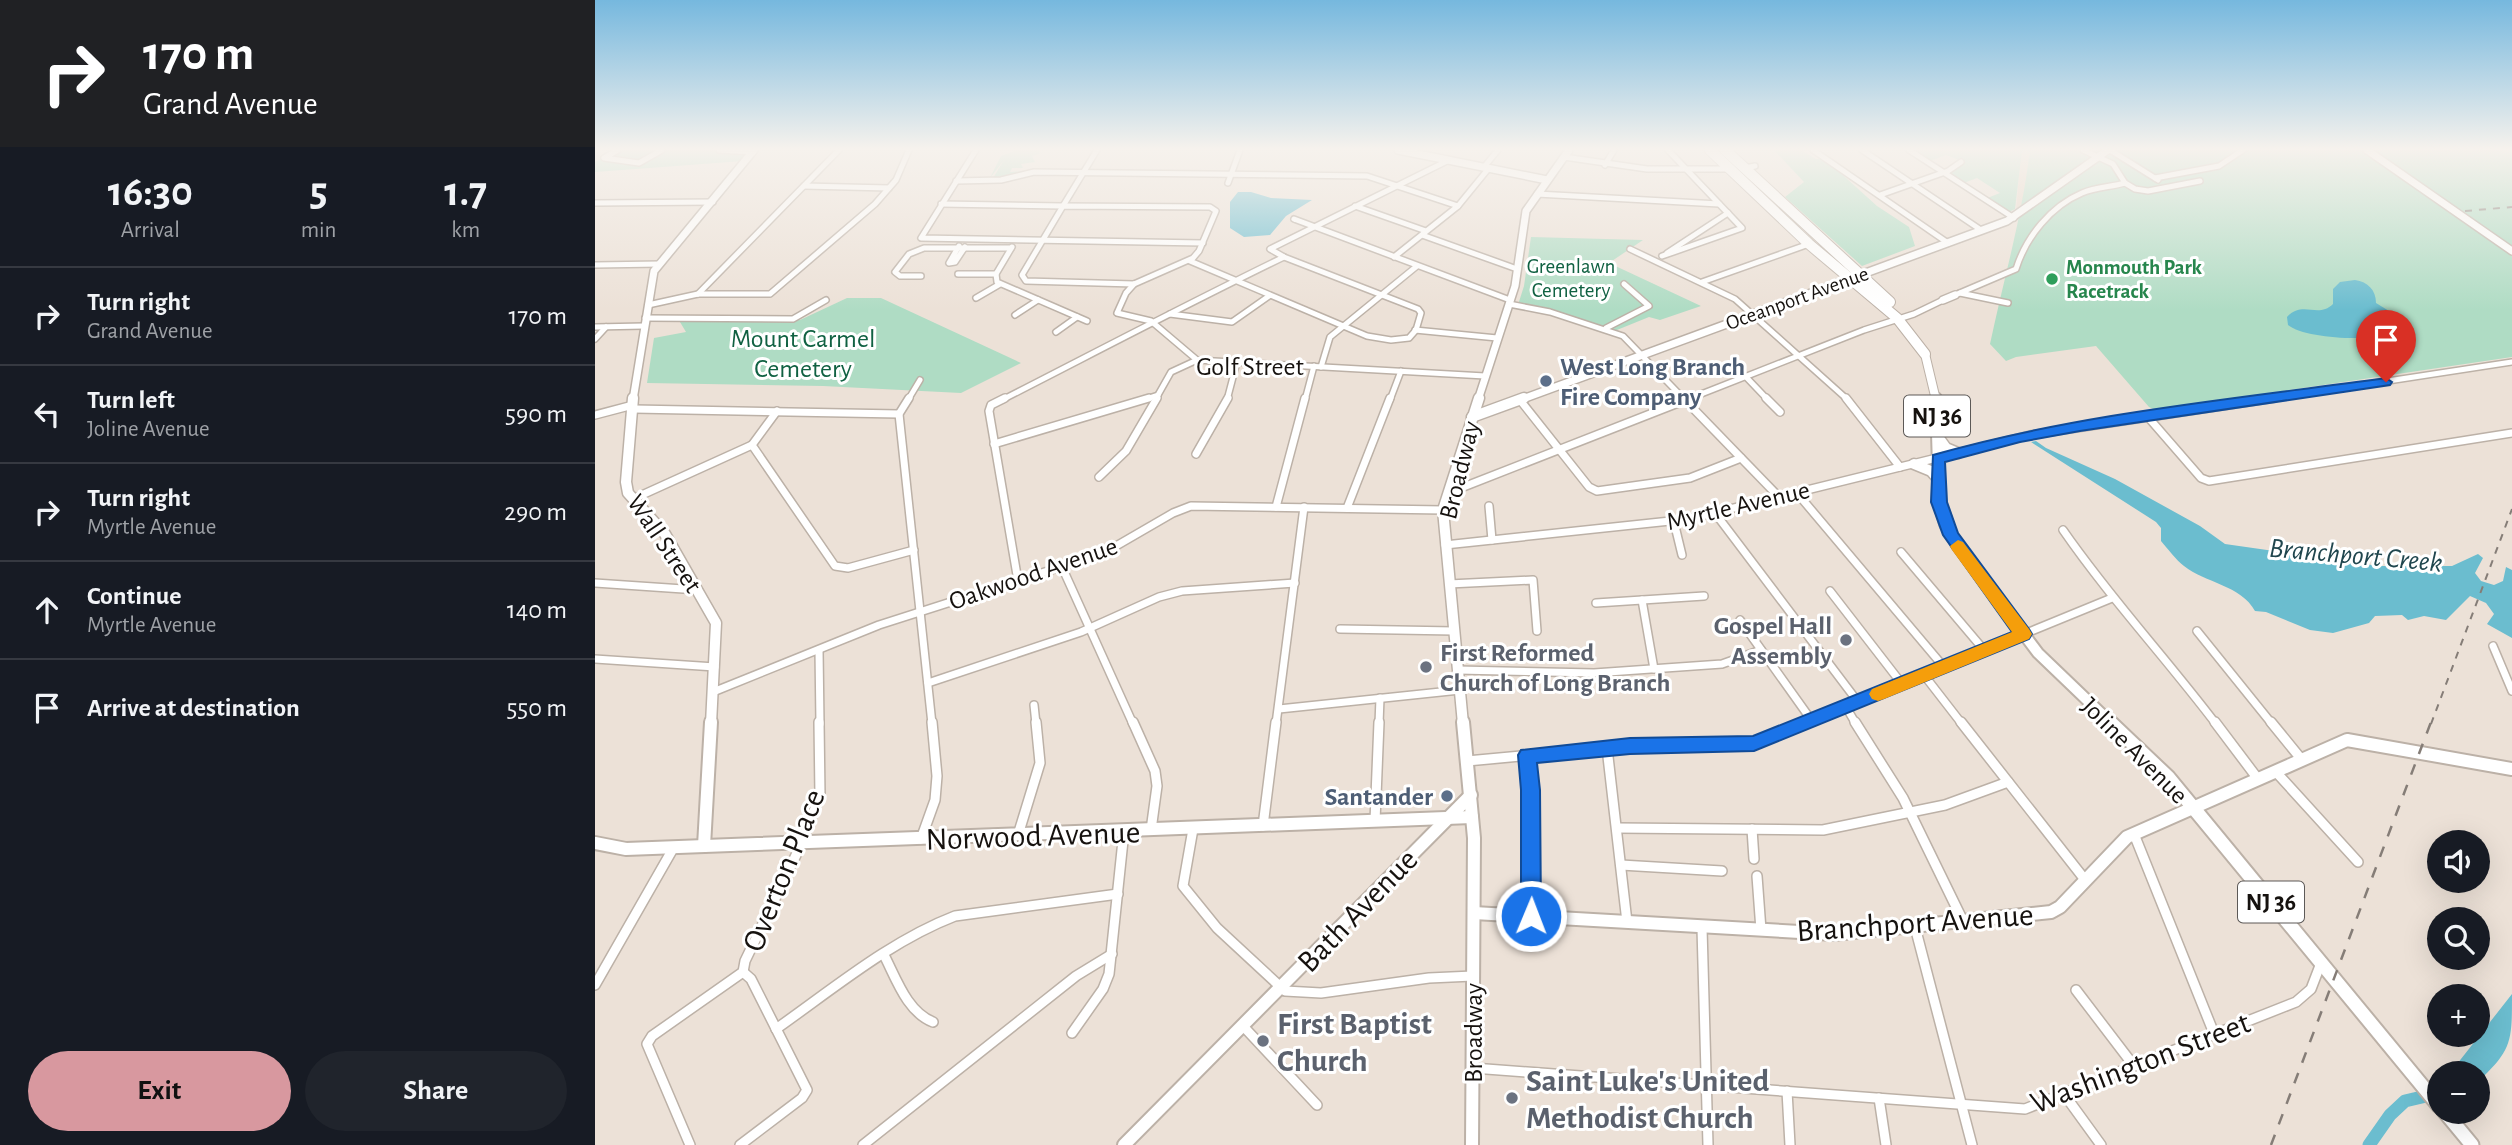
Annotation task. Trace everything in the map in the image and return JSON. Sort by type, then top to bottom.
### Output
[{"type":"highway","name":"NJ 36","points":[[1767,203],[1809,244],[1898,318]]},
{"type":"highway","name":"NJ 36","points":[[1784,203],[1861,274],[1925,354]]},
{"type":"main road","name":"Joline Avenue","points":[[1925,354],[1935,384],[1941,511],[1951,535],[2023,634],[2059,676],[2148,756],[2193,807],[2427,1092]]},
{"type":"main road","points":[[2455,1124],[2472,1145]]},
{"type":"street","name":"Wall Street","points":[[703,846],[716,623],[665,534],[627,491],[626,482],[633,407],[654,271],[712,203]]},
{"type":"street","points":[[698,294],[787,203]]},
{"type":"street","points":[[648,305],[698,294],[770,294],[876,203]]},
{"type":"street","points":[[1011,248],[962,245],[921,238],[941,204],[1063,206],[1215,209],[1203,243],[1189,261],[1134,284],[1023,279],[1022,275],[1042,241],[1063,206],[1065,203]]},
{"type":"street","points":[[1189,261],[1367,336],[1408,338],[1415,330],[1421,312],[1270,250],[1360,203]]},
{"type":"street","points":[[1451,203],[1458,206]]},
{"type":"street","points":[[1394,257],[1460,203]]},
{"type":"street","name":"Broadway","points":[[1472,1145],[1471,794],[1443,510],[1510,302],[1525,213],[1531,203]]},
{"type":"street","points":[[1654,260],[1742,229],[1719,204],[1709,203]]},
{"type":"street","points":[[1892,203],[1948,243]]},
{"type":"street","points":[[1941,203],[1981,230]]},
{"type":"street","points":[[1991,203],[2014,218]]},
{"type":"street","name":"Oceanport Avenue","points":[[1472,417],[2014,218],[2034,203]]},
{"type":"street","points":[[1448,493],[1747,378],[2017,269],[2025,248],[2064,203]]},
{"type":"street","points":[[2444,203],[2512,251]]},
{"type":"street","points":[[1355,206],[1517,269]]},
{"type":"street","points":[[1663,256],[1728,213]]},
{"type":"street","points":[[1294,219],[1510,302],[1623,336],[1779,497]]},
{"type":"street","points":[[921,276],[900,276],[896,270],[908,254],[917,249],[1017,241],[1203,243]]},
{"type":"street","points":[[1017,241],[996,274],[995,281],[1087,321]]},
{"type":"street","points":[[1702,282],[1809,244]]},
{"type":"street","points":[[1630,250],[1731,295],[1852,405],[1900,467]]},
{"type":"street","points":[[1017,581],[989,411],[994,402],[1116,342],[1151,321],[1284,257]]},
{"type":"street","points":[[595,265],[660,264]]},
{"type":"street","points":[[1276,507],[1318,366],[1331,337],[1417,266]]},
{"type":"street","points":[[958,274],[996,274]]},
{"type":"street","points":[[976,298],[1000,284]]},
{"type":"street","points":[[1134,284],[1126,293],[1118,313],[1151,321],[1197,360]]},
{"type":"street","points":[[1606,329],[1649,306],[1624,284]]},
{"type":"street","points":[[1957,294],[2008,303]]},
{"type":"street","points":[[1169,314],[1232,322],[1269,296]]},
{"type":"street","points":[[595,327],[645,322],[793,319],[826,300]]},
{"type":"street","points":[[1015,316],[1038,300]]},
{"type":"street","points":[[1056,332],[1077,317]]},
{"type":"street","points":[[595,339],[606,327]]},
{"type":"street","points":[[1415,330],[1497,338]]},
{"type":"street","name":"Golf Street","points":[[1099,477],[1110,470],[1135,438],[1171,372],[1197,360],[1485,376]]},
{"type":"street","points":[[1196,454],[1228,397],[1237,362]]},
{"type":"street","name":"Myrtle Avenue","points":[[1445,545],[1674,522],[2027,436],[2512,362]]},
{"type":"street","points":[[1347,508],[1401,371]]},
{"type":"street","points":[[1747,378],[1780,412]]},
{"type":"street","points":[[898,414],[921,380]]},
{"type":"street","points":[[994,444],[1158,395]]},
{"type":"street","points":[[1520,400],[1589,487],[1602,491],[1690,478],[1741,458]]},
{"type":"street","points":[[595,415],[633,407],[898,414]]},
{"type":"street","points":[[633,499],[752,445],[777,411]]},
{"type":"street","points":[[898,414],[901,417],[937,786],[921,839]]},
{"type":"street","points":[[2148,417],[2201,478],[2209,481],[2512,433]]},
{"type":"street","points":[[1938,438],[1943,445],[1958,453]]},
{"type":"street","points":[[752,445],[835,566],[848,568],[914,550]]},
{"type":"street","points":[[1914,464],[1931,471],[1939,480]]},
{"type":"street","points":[[1797,493],[1943,666]]},
{"type":"street","name":"Oakwood Avenue","points":[[713,692],[921,611],[1108,551],[1183,508],[1199,505],[1443,510]]},
{"type":"street","points":[[1489,506],[1492,540]]},
{"type":"street","points":[[1263,826],[1304,507]]},
{"type":"street","points":[[1715,513],[1858,702]]},
{"type":"street","points":[[1674,522],[1682,555]]},
{"type":"street","points":[[2063,530],[2112,598],[2167,659],[2258,779]]},
{"type":"street","points":[[1901,552],[1984,650]]},
{"type":"street","points":[[1062,567],[1155,771],[1157,786],[1150,830]]},
{"type":"street","points":[[1449,584],[1533,580],[1537,631]]},
{"type":"street","points":[[595,583],[698,590]]},
{"type":"street","points":[[928,683],[1090,628],[1159,597],[1182,590],[1295,583]]},
{"type":"street","points":[[1830,592],[1902,684]]},
{"type":"street","points":[[1596,603],[1704,596]]},
{"type":"street","points":[[1468,761],[1607,748],[1754,744],[2112,598]]},
{"type":"street","points":[[1642,600],[1654,669]]},
{"type":"street","points":[[1740,620],[1811,721]]},
{"type":"street","points":[[1340,629],[1454,631]]},
{"type":"street","points":[[2197,631],[2302,760]]},
{"type":"street","points":[[2493,646],[2512,691]]},
{"type":"street","name":"Overton Place","points":[[690,1145],[652,1058],[648,1041],[743,972],[745,961],[801,843],[821,789],[819,650]]},
{"type":"street","points":[[1458,670],[1594,673],[1726,664],[1761,650]]},
{"type":"street","points":[[595,659],[715,667]]},
{"type":"street","points":[[1924,675],[2085,881]]},
{"type":"street","points":[[1279,709],[1460,690]]},
{"type":"street","points":[[1375,821],[1380,698]]},
{"type":"street","points":[[1018,835],[1040,763],[1034,705]]},
{"type":"street","points":[[1846,707],[1910,812],[1964,922]]},
{"type":"street","name":"Branchport Avenue","points":[[1473,913],[1834,934],[2051,912],[2060,907],[2111,853],[2134,834],[2351,740],[2512,769]]},
{"type":"street","points":[[1607,748],[1627,922]]},
{"type":"street","points":[[1527,755],[1531,790],[1531,916]]},
{"type":"street","points":[[2276,772],[2358,862]]},
{"type":"street","points":[[1617,828],[1823,830],[1978,795],[2008,782]]},
{"type":"street","name":"Bath Avenue","points":[[1124,1145],[1471,794]]},
{"type":"street","name":"Norwood Avenue","points":[[595,843],[626,849],[1472,817]]},
{"type":"street","points":[[1417,819],[1430,837]]},
{"type":"street","points":[[1193,829],[1183,886],[1217,928],[1281,988],[1290,992],[1321,993],[1429,978],[1473,976]]},
{"type":"street","points":[[1752,829],[1755,859]]},
{"type":"street","points":[[1072,1033],[1104,989],[1112,954],[1124,831]]},
{"type":"street","points":[[2134,834],[2215,1035]]},
{"type":"street","points":[[595,985],[674,847]]},
{"type":"street","points":[[1621,865],[1722,871]]},
{"type":"street","points":[[1757,876],[1761,931]]},
{"type":"street","points":[[776,1029],[884,955],[947,918],[1118,894]]},
{"type":"street","points":[[1915,927],[1972,1145]]},
{"type":"street","points":[[1702,928],[1709,1145]]},
{"type":"street","points":[[863,1145],[1076,976],[1112,954]]},
{"type":"street","points":[[884,955],[916,1013],[925,1021],[933,1022]]},
{"type":"street","name":"Washington Street","points":[[1472,1068],[2025,1109],[2215,1035],[2305,996],[2317,977],[2321,963]]},
{"type":"street","points":[[740,1145],[802,1098],[807,1090],[751,979],[743,972]]},
{"type":"street","points":[[2076,990],[2134,1066]]},
{"type":"street","points":[[1243,1026],[1317,1105]]},
{"type":"street","points":[[1787,1091],[1790,1145]]},
{"type":"street","points":[[2064,1094],[2101,1145]]},
{"type":"street","points":[[1879,1098],[1886,1145]]},
{"type":"shaded area","points":[[2017,203],[2024,203],[2020,211],[2016,211]]},
{"type":"green space","points":[[1792,203],[1874,203],[1909,227],[1915,246],[1862,266]]},
{"type":"green space","points":[[1992,203],[2016,203],[2015,209],[2007,213]]},
{"type":"green space","points":[[2022,203],[2437,203],[2512,256],[2512,357],[2155,410],[2149,407],[2096,346],[2016,357],[2006,361],[1990,344]]},
{"type":"green space","points":[[2450,203],[2512,203],[2512,247]]},
{"type":"green space","name":"Greenlawn Cemetery","points":[[1531,237],[1643,240],[1609,263],[1701,306],[1660,320],[1649,317],[1612,332],[1549,313],[1517,308],[1524,286]]},
{"type":"green space","name":"Mount Carmel Cemetery","points":[[847,298],[881,298],[1021,363],[961,393],[823,386],[647,383],[654,338],[686,332],[680,322],[800,320]]},
{"type":"water","points":[[1230,203],[1306,203],[1286,216],[1270,235],[1244,237],[1230,228]]},
{"type":"water","points":[[2355,280],[2367,285],[2375,294],[2376,303],[2397,316],[2400,323],[2394,333],[2371,338],[2340,338],[2297,330],[2288,325],[2287,317],[2293,312],[2327,308],[2333,304],[2333,289],[2340,282]]},
{"type":"water","points":[[2036,441],[2115,479],[2200,526],[2225,544],[2379,566],[2452,566],[2478,554],[2483,558],[2475,573],[2481,581],[2494,585],[2503,581],[2506,567],[2512,570],[2512,638],[2487,624],[2494,614],[2486,603],[2470,596],[2446,620],[2424,616],[2408,620],[2402,615],[2375,616],[2369,623],[2333,633],[2310,630],[2266,612],[2255,611],[2241,595],[2181,564],[2161,541],[2161,528],[2156,522],[2031,442]]},
{"type":"water","points":[[2512,994],[2510,1035],[2498,1061],[2490,1069],[2490,1061],[2459,1061],[2470,1047],[2490,1047],[2490,1022]]},
{"type":"waterway","points":[[2369,1145],[2390,1115],[2405,1101],[2427,1096]]},
{"type":"railway","points":[[2465,211],[2512,207]]},
{"type":"railway","points":[[2431,724],[2512,509]]},
{"type":"railway","points":[[2271,1145],[2431,722]]},
{"type":"slow traffic","points":[[1878,694],[2023,634],[1958,546]]},
{"type":"place","name":"Monmouth Park Racetrack","points":[[2052,279]]},
{"type":"place","name":"West Long Branch Fire Company","points":[[1546,381]]},
{"type":"place","name":"Gospel Hall Assembly","points":[[1846,640]]},
{"type":"place","name":"First Reformed Church of Long Branch","points":[[1426,667]]},
{"type":"place","name":"Santander","points":[[1447,796]]},
{"type":"place","name":"First Baptist Church","points":[[1263,1041]]},
{"type":"place","name":"Saint Luke's United Methodist Church","points":[[1512,1098]]},
{"type":"route","points":[[1531,916],[1531,790],[1527,755],[1630,746],[1754,744],[2023,634],[1967,559],[1945,524],[1939,502],[1938,459],[2020,437],[2080,426],[2213,409],[2386,382]]},
{"type":"water label","name":"Branchport Creek","points":[[2356,554]]}]
